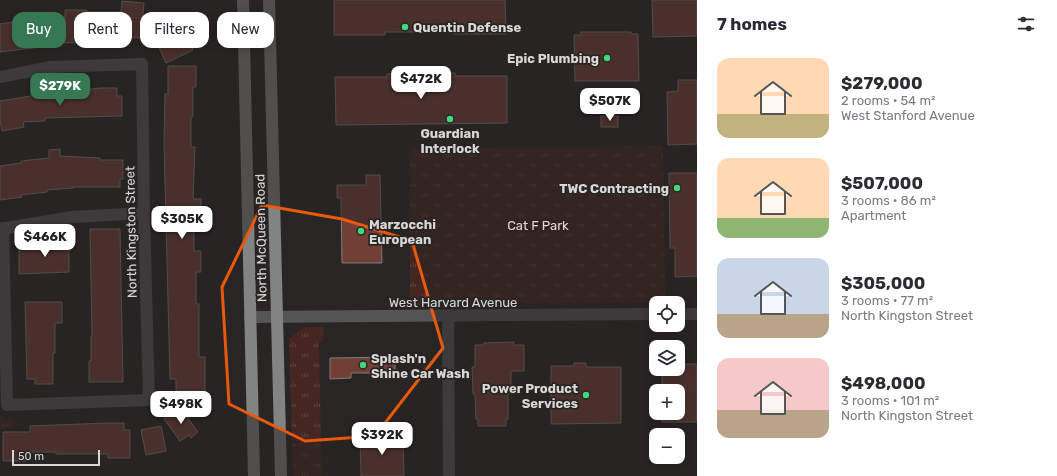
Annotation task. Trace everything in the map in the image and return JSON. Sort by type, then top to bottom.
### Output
[{"type":"main road","name":"North McQueen Road","points":[[243,0],[254,476]]},
{"type":"main road","name":"North McQueen Road","points":[[269,0],[281,476]]},
{"type":"street","name":"North Kingston Street","points":[[0,77],[51,67],[142,64],[149,400],[7,406],[2,228]]},
{"type":"street","points":[[2,228],[72,217],[144,213]]},
{"type":"street","name":"West Harvard Avenue","points":[[250,317],[649,314]]},
{"type":"street","points":[[685,314],[697,314]]},
{"type":"street","points":[[448,316],[449,476]]},
{"type":"highlighted area","points":[[262,205],[342,219],[412,241],[443,348],[375,436],[305,441],[229,404],[222,287]]},
{"type":"green space","name":"Cat F Park","points":[[663,146],[665,296],[649,296],[649,302],[410,305],[410,149]]},
{"type":"green space","points":[[304,327],[324,327],[323,340],[319,344],[322,476],[293,476],[289,339]]},
{"type":"green space","points":[[0,415],[5,419],[14,420],[15,427],[0,431]]},
{"type":"building","points":[[334,0],[505,0],[506,34],[385,32],[385,35],[334,35]]},
{"type":"building","points":[[652,0],[697,0],[697,36],[653,37]]},
{"type":"building","points":[[122,1],[144,3],[143,12],[140,12],[140,38],[132,37],[132,12],[121,12]]},
{"type":"building","points":[[65,10],[87,10],[87,12],[74,12],[74,43],[66,43]]},
{"type":"building","points":[[12,22],[12,48],[33,48],[0,52],[0,24]]},
{"type":"building","name":"Epic Plumbing","points":[[581,32],[631,32],[631,34],[638,34],[639,81],[575,81],[574,35],[581,35]]},
{"type":"building","points":[[159,48],[192,48],[193,50],[166,63]]},
{"type":"building","points":[[168,66],[196,66],[196,87],[193,87],[193,117],[191,117],[191,147],[195,147],[193,199],[201,199],[201,221],[194,221],[194,251],[201,251],[201,272],[196,272],[196,304],[199,304],[199,357],[205,357],[205,406],[176,406],[176,379],[170,379],[164,143],[165,94],[168,94]]},
{"type":"building","points":[[455,73],[455,76],[507,76],[507,123],[336,125],[335,77],[387,77],[387,74]]},
{"type":"building","points":[[678,80],[697,80],[697,144],[668,145],[667,92],[678,91]]},
{"type":"building","points":[[117,88],[117,96],[122,96],[122,116],[45,118],[45,121],[23,122],[24,127],[2,131],[0,120],[0,101],[31,96],[31,94],[52,94],[52,92]]},
{"type":"building","points":[[601,116],[618,116],[618,127],[601,127]]},
{"type":"building","points":[[60,149],[60,156],[100,158],[100,160],[123,160],[123,179],[120,179],[120,187],[73,187],[47,190],[47,192],[21,195],[22,197],[0,200],[0,166],[21,163],[21,161],[49,158],[49,150]]},
{"type":"building","points":[[669,173],[697,173],[697,276],[675,277],[675,248],[670,248]]},
{"type":"building","name":"Marzocchi European","points":[[366,175],[380,175],[382,263],[342,263],[341,198],[337,198],[337,185],[366,185]]},
{"type":"building","points":[[90,229],[120,229],[123,382],[89,382],[89,361],[91,361],[92,336]]},
{"type":"building","points":[[47,239],[69,239],[69,272],[19,274],[19,245],[47,245]]},
{"type":"building","points":[[25,302],[62,302],[62,323],[55,323],[53,384],[35,384],[35,379],[27,379]]},
{"type":"building","points":[[514,342],[514,345],[524,345],[524,371],[511,371],[511,393],[508,393],[508,419],[506,419],[506,426],[478,426],[478,419],[476,419],[475,394],[473,394],[472,367],[475,367],[475,345],[484,345],[484,343]]},
{"type":"building","name":"Splash'n Shine Car Wash","points":[[395,357],[395,373],[351,373],[351,378],[330,379],[330,358]]},
{"type":"building","name":"Power Product Services","points":[[574,363],[586,363],[586,367],[621,367],[621,423],[551,424],[551,366],[574,366]]},
{"type":"building","points":[[685,364],[697,364],[697,422],[662,422],[662,420],[685,420],[685,384],[662,384],[662,376],[685,376]]},
{"type":"building","points":[[180,408],[198,432],[191,438],[189,435],[180,441],[164,419]]},
{"type":"building","points":[[124,423],[124,430],[130,430],[130,458],[108,458],[108,454],[56,454],[56,452],[26,452],[26,461],[3,461],[3,432],[30,432],[30,426]]},
{"type":"building","points":[[161,426],[166,451],[146,455],[141,430]]},
{"type":"building","points":[[399,435],[403,440],[404,476],[361,476],[360,436]]},
{"type":"place","name":"Quentin Defense","points":[[405,27]]},
{"type":"place","name":"Epic Plumbing","points":[[607,58]]},
{"type":"place","name":"Guardian Interlock","points":[[450,119]]},
{"type":"place","name":"TWC Contracting","points":[[677,188]]},
{"type":"place","name":"Marzocchi European","points":[[361,231]]},
{"type":"place","name":"Splash'n Shine Car Wash","points":[[363,365]]},
{"type":"place","name":"Power Product Services","points":[[586,395]]}]
